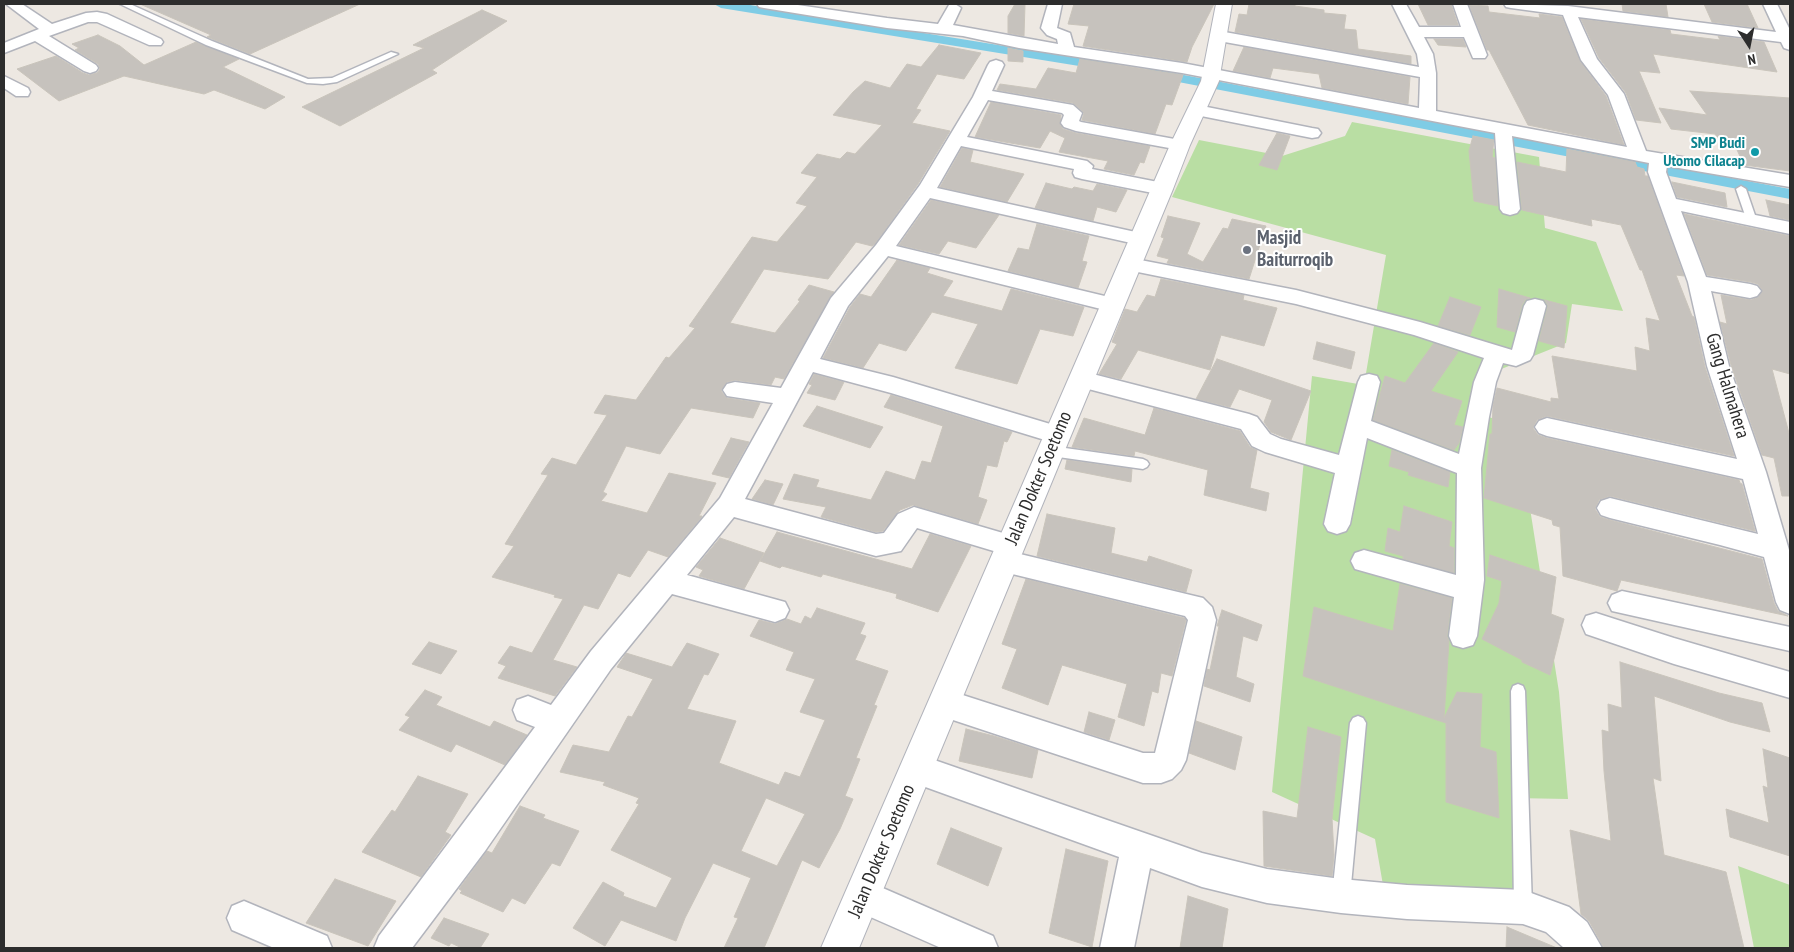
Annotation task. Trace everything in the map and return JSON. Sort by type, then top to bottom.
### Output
[{"type":"street","points":[[764,4],[887,23],[977,33],[1018,43],[1066,50],[1205,91],[1312,133]]},
{"type":"street","points":[[1055,4],[1050,31],[1065,36],[1066,50]]},
{"type":"street","name":"Jalan Dokter Soetomo","points":[[840,948],[1112,305],[1163,189],[1180,144],[1205,91],[1219,36],[1224,4]]},
{"type":"street","points":[[1399,4],[1425,54],[1428,73],[1427,114]]},
{"type":"street","points":[[1460,4],[1479,55]]},
{"type":"street","points":[[1511,4],[1568,10],[1788,42]]},
{"type":"street","points":[[1770,4],[1788,42]]},
{"type":"street","points":[[17,7],[44,33],[90,68]]},
{"type":"street","points":[[944,28],[954,8]]},
{"type":"street","points":[[1568,10],[1589,60],[1616,94],[1638,154]]},
{"type":"street","points":[[4,48],[86,18],[97,17],[107,19],[155,42]]},
{"type":"street","points":[[1414,32],[1470,32]]},
{"type":"street","points":[[1219,36],[1342,57],[1391,68],[1428,73]]},
{"type":"street","points":[[391,948],[473,839],[555,721],[601,660],[729,505],[839,303],[883,250],[926,191],[996,66]]},
{"type":"street","points":[[4,81],[22,92]]},
{"type":"street","points":[[1205,91],[1427,114],[1504,135],[1638,154],[1658,165],[1790,182]]},
{"type":"street","points":[[982,94],[1068,109],[1073,113],[1070,123],[1076,126],[1180,144]]},
{"type":"street","points":[[1504,135],[1510,209]]},
{"type":"street","points":[[956,140],[1084,166],[1082,172],[1163,189]]},
{"type":"street","name":"Gang Halmahera","points":[[1658,165],[1698,282],[1718,366],[1754,472],[1790,595]]},
{"type":"street","points":[[926,191],[1135,252],[1420,329],[1497,354],[1516,358],[1522,355],[1535,306]]},
{"type":"street","points":[[1670,203],[1790,228]]},
{"type":"street","points":[[883,250],[1112,305]]},
{"type":"street","points":[[1698,282],[1750,291]]},
{"type":"street","points":[[1463,636],[1468,590],[1469,468],[1477,417],[1491,365],[1497,354]]},
{"type":"street","points":[[806,363],[893,385],[1054,443]]},
{"type":"street","points":[[1081,378],[1238,420],[1249,424],[1254,428],[1261,440],[1274,446],[1349,467]]},
{"type":"street","points":[[1337,524],[1369,382]]},
{"type":"street","points":[[735,390],[788,397]]},
{"type":"street","points":[[1358,425],[1469,468]]},
{"type":"street","points":[[1548,427],[1754,472]]},
{"type":"street","points":[[729,505],[876,545],[892,543],[907,521],[914,517],[1008,553],[1193,606],[1202,615],[1170,760],[1161,768],[1143,768],[944,703]]},
{"type":"street","points":[[1610,508],[1720,534],[1776,550]]},
{"type":"street","points":[[1364,561],[1468,590]]},
{"type":"street","points":[[666,581],[776,610]]},
{"type":"street","points":[[1622,603],[1790,639]]},
{"type":"street","points":[[1596,625],[1674,651],[1790,685]]},
{"type":"street","points":[[528,710],[555,721]]},
{"type":"street","points":[[916,769],[1202,870],[1267,886],[1340,896],[1407,902],[1523,908],[1557,919],[1575,934],[1584,948]]},
{"type":"street","points":[[1117,948],[1138,847]]},
{"type":"street","points":[[862,896],[981,948]]},
{"type":"street","points":[[244,918],[315,948]]},
{"type":"lane","points":[[124,4],[209,43],[307,80],[323,82],[334,80],[394,54]]},
{"type":"lane","points":[[1742,189],[1752,221]]},
{"type":"lane","points":[[1054,443],[1143,464]]},
{"type":"lane","points":[[1518,691],[1523,908]]},
{"type":"lane","points":[[1340,896],[1358,724]]},
{"type":"green space","points":[[1352,122],[1539,157],[1545,228],[1596,242],[1623,311],[1572,304],[1566,343],[1474,380],[1476,413],[1517,426],[1559,692],[1568,799],[1514,798],[1514,915],[1387,908],[1375,839],[1272,792],[1312,376],[1364,385],[1386,255],[1172,197],[1199,140],[1282,156],[1345,136]]},
{"type":"green space","points":[[1738,866],[1790,885],[1790,948],[1754,948]]},
{"type":"building","points":[[140,4],[360,4],[250,54],[207,37],[211,35]]},
{"type":"building","points":[[1015,4],[1025,4],[1024,36],[1008,33],[1008,16]]},
{"type":"building","points":[[1074,4],[1214,4],[1192,47],[1187,62],[1083,46],[1089,26],[1068,24]]},
{"type":"building","points":[[1249,4],[1295,4],[1295,6],[1324,10],[1324,13],[1346,15],[1344,29],[1356,30],[1358,49],[1411,56],[1411,64],[1235,32],[1239,14],[1247,15]]},
{"type":"building","points":[[1418,4],[1451,4],[1458,25],[1428,25]]},
{"type":"building","points":[[1622,4],[1666,4],[1668,17],[1623,11]]},
{"type":"building","points":[[1704,4],[1747,4],[1758,28],[1712,22]]},
{"type":"building","points":[[1469,5],[1488,6],[1489,12],[1540,18],[1539,14],[1562,17],[1580,61],[1606,96],[1624,145],[1528,125],[1489,50],[1487,50]]},
{"type":"building","points":[[482,10],[507,21],[432,70],[437,73],[340,126],[302,107],[424,48],[413,45]]},
{"type":"building","points":[[1581,19],[1670,30],[1671,34],[1720,40],[1718,36],[1764,42],[1777,72],[1653,54],[1660,73],[1639,71],[1661,123],[1636,120],[1626,93],[1599,58]]},
{"type":"building","points":[[98,35],[120,46],[144,65],[196,42],[239,59],[223,67],[285,97],[265,109],[214,90],[204,94],[124,76],[59,101],[17,69],[56,56],[83,73],[89,75],[97,73],[100,69],[98,64],[75,50],[79,48],[72,44]]},
{"type":"building","points":[[1434,39],[1463,39],[1466,47],[1438,45]]},
{"type":"building","points":[[939,45],[981,53],[964,79],[937,74],[916,109],[921,110],[912,123],[950,131],[918,184],[875,244],[872,246],[856,242],[828,279],[764,269],[730,323],[775,333],[800,301],[798,300],[809,285],[834,292],[784,379],[775,377],[771,385],[735,380],[727,382],[721,391],[727,398],[760,403],[753,418],[691,408],[660,454],[626,446],[603,492],[607,494],[601,501],[647,513],[669,473],[716,483],[699,516],[702,516],[701,518],[668,557],[648,550],[630,577],[618,573],[598,609],[584,605],[553,660],[577,667],[555,696],[498,678],[506,666],[498,663],[510,646],[532,653],[563,599],[492,577],[514,546],[505,544],[548,475],[541,474],[552,458],[576,465],[607,415],[594,413],[605,395],[636,400],[666,357],[669,358],[695,328],[689,326],[752,237],[777,242],[807,206],[796,203],[817,177],[801,173],[817,154],[840,159],[847,152],[855,154],[882,125],[833,115],[853,92],[865,81],[890,88],[907,64],[921,67]]},
{"type":"building","points":[[1244,47],[1410,77],[1408,104],[1322,88],[1319,74],[1273,68],[1270,78],[1233,71]]},
{"type":"building","points":[[1008,48],[1023,51],[1023,62],[1008,61]]},
{"type":"building","points":[[1080,59],[1183,75],[1172,105],[1166,104],[1155,134],[1082,120],[1084,113],[1073,103],[997,90],[1000,84],[1036,89],[1048,68],[1076,73]]},
{"type":"building","points":[[1690,91],[1790,98],[1790,171],[1744,165],[1732,139],[1717,137],[1715,134],[1671,129],[1659,108],[1707,115]]},
{"type":"building","points":[[991,102],[1061,115],[1060,124],[1063,129],[1076,133],[1150,146],[1144,163],[1140,162],[1134,175],[1104,169],[1108,161],[1059,152],[1065,138],[1050,131],[1040,148],[975,137]]},
{"type":"building","points":[[1277,133],[1290,136],[1277,170],[1259,165]]},
{"type":"building","points":[[1473,136],[1494,140],[1492,157],[1495,158],[1498,206],[1474,201],[1469,151]]},
{"type":"building","points":[[962,148],[973,150],[970,162],[1024,174],[1007,202],[940,187]]},
{"type":"building","points":[[1567,149],[1635,162],[1637,167],[1644,169],[1645,176],[1648,176],[1684,276],[1676,275],[1694,317],[1705,367],[1734,456],[1547,416],[1537,420],[1533,428],[1538,435],[1547,438],[1739,480],[1742,484],[1755,531],[1610,496],[1599,500],[1595,509],[1600,517],[1610,520],[1762,559],[1774,603],[1778,611],[1788,616],[1621,580],[1617,591],[1563,576],[1560,527],[1553,525],[1552,520],[1484,498],[1490,434],[1492,434],[1493,405],[1497,388],[1551,402],[1551,398],[1559,399],[1552,356],[1637,371],[1635,347],[1650,351],[1646,318],[1660,321],[1642,270],[1640,270],[1621,225],[1591,219],[1592,226],[1522,210],[1517,162],[1566,172]]},
{"type":"building","points":[[1672,182],[1725,193],[1727,207],[1677,197]]},
{"type":"building","points":[[1046,183],[1072,189],[1074,187],[1093,191],[1097,184],[1127,190],[1116,212],[1097,207],[1093,221],[1035,208]]},
{"type":"building","points":[[931,200],[999,215],[976,248],[948,241],[939,254],[899,245]]},
{"type":"building","points":[[1766,200],[1790,205],[1790,220],[1770,216]]},
{"type":"building","points":[[1684,214],[1790,236],[1790,374],[1772,369],[1790,437],[1790,496],[1782,496],[1774,458],[1762,455],[1731,365],[1720,322],[1727,324],[1721,295],[1751,300],[1758,297],[1762,290],[1758,284],[1751,282],[1707,275]]},
{"type":"building","points":[[1168,216],[1200,223],[1187,254],[1203,262],[1223,228],[1228,229],[1232,219],[1266,226],[1249,279],[1167,263],[1169,259],[1157,256],[1164,238],[1161,237]]},
{"type":"building","points":[[1037,224],[1089,236],[1082,261],[1087,262],[1078,288],[1008,271],[1018,248],[1029,250]]},
{"type":"building","points":[[897,260],[930,268],[927,273],[953,281],[943,296],[1002,311],[1011,289],[1084,307],[1073,336],[1040,329],[1017,384],[955,368],[978,324],[932,312],[906,351],[879,343],[863,368],[823,358],[850,307],[860,294],[871,297]]},
{"type":"building","points":[[1161,279],[1244,295],[1243,300],[1277,308],[1264,346],[1221,335],[1210,370],[1138,350],[1121,379],[1099,374],[1117,344],[1112,342],[1125,309],[1137,312],[1147,295],[1155,297]]},
{"type":"building","points":[[1499,289],[1530,298],[1525,300],[1522,305],[1515,332],[1497,327]]},
{"type":"building","points":[[1450,297],[1481,307],[1470,335],[1438,326]]},
{"type":"building","points":[[1545,300],[1567,306],[1564,348],[1539,341],[1548,306]]},
{"type":"building","points":[[1317,342],[1355,352],[1351,369],[1313,359]]},
{"type":"building","points":[[1434,343],[1458,352],[1431,391],[1462,401],[1454,425],[1463,427],[1459,443],[1454,450],[1373,420],[1385,376],[1405,383]]},
{"type":"building","points":[[1217,359],[1311,391],[1291,440],[1271,432],[1264,422],[1272,400],[1239,389],[1230,407],[1196,399]]},
{"type":"building","points":[[814,374],[844,382],[835,400],[807,393],[812,385],[809,384]]},
{"type":"building","points":[[891,395],[1012,432],[1007,442],[1004,441],[997,467],[987,465],[978,497],[987,500],[978,524],[913,505],[900,510],[883,531],[876,532],[821,517],[826,507],[783,499],[794,474],[819,480],[816,487],[871,500],[886,471],[915,480],[922,461],[931,463],[943,426],[884,407]]},
{"type":"building","points":[[817,406],[883,427],[870,448],[803,426]]},
{"type":"building","points":[[1154,408],[1240,431],[1250,447],[1257,450],[1250,488],[1269,493],[1266,511],[1204,495],[1208,470],[1135,451],[1134,456],[1072,447],[1084,418],[1145,435]]},
{"type":"building","points":[[731,438],[749,442],[729,478],[712,474]]},
{"type":"building","points":[[1392,450],[1450,472],[1448,487],[1408,475],[1409,472],[1389,466]]},
{"type":"building","points":[[1067,460],[1132,469],[1131,482],[1065,469]]},
{"type":"building","points":[[765,480],[783,484],[773,505],[752,499]]},
{"type":"building","points":[[1404,506],[1452,522],[1449,546],[1454,548],[1454,573],[1403,559],[1403,556],[1385,551],[1388,528],[1400,532]]},
{"type":"building","points":[[1047,514],[1115,528],[1111,553],[1147,562],[1149,556],[1192,570],[1186,592],[1037,556]]},
{"type":"building","points":[[777,532],[912,569],[930,534],[971,546],[938,612],[896,598],[897,594],[823,574],[821,577],[782,566],[780,568],[760,561]]},
{"type":"building","points":[[720,538],[764,553],[744,589],[699,576],[703,570],[696,567]]},
{"type":"building","points":[[1490,555],[1556,577],[1551,614],[1564,619],[1550,675],[1522,662],[1522,660],[1482,639],[1499,603],[1502,581],[1487,576]]},
{"type":"building","points":[[1026,579],[1186,620],[1172,676],[1161,673],[1158,693],[1152,691],[1144,726],[1118,717],[1127,684],[1062,665],[1048,705],[1002,688],[1017,649],[1002,644]]},
{"type":"building","points":[[1400,584],[1452,598],[1447,636],[1449,641],[1444,718],[1457,692],[1482,694],[1480,747],[1496,752],[1499,818],[1446,802],[1446,723],[1303,676],[1314,607],[1393,631]]},
{"type":"building","points":[[817,608],[865,623],[860,634],[866,636],[855,660],[888,671],[874,705],[877,706],[856,758],[860,759],[845,796],[853,799],[840,829],[819,868],[802,860],[764,948],[724,948],[738,918],[734,917],[751,878],[713,863],[685,918],[676,941],[621,920],[605,946],[573,928],[603,882],[624,893],[623,896],[656,908],[672,878],[611,850],[639,804],[636,803],[639,798],[603,785],[605,782],[560,772],[573,745],[609,752],[628,716],[632,717],[653,679],[617,667],[626,653],[672,667],[687,643],[719,654],[708,675],[704,674],[687,709],[736,721],[719,763],[779,785],[785,772],[800,777],[825,720],[800,712],[815,679],[786,670],[794,652],[750,636],[759,620],[775,624],[787,619],[801,624],[805,616],[811,619]],"holes":[[[766,798],[805,814],[777,866],[741,851]]]},
{"type":"building","points":[[1222,610],[1262,625],[1257,641],[1243,636],[1236,677],[1254,684],[1250,702],[1204,686],[1207,669],[1210,670],[1219,626],[1217,626]]},
{"type":"building","points":[[429,642],[457,651],[441,674],[412,664]]},
{"type":"building","points":[[1620,662],[1719,693],[1762,703],[1770,732],[1730,722],[1654,696],[1661,781],[1653,778],[1664,855],[1726,872],[1744,948],[1604,948],[1589,921],[1581,914],[1570,830],[1611,841],[1602,730],[1609,732],[1608,704],[1622,708]]},
{"type":"building","points":[[425,690],[442,697],[436,705],[490,727],[494,721],[527,735],[505,765],[456,744],[451,752],[399,730],[410,717],[405,715]]},
{"type":"building","points":[[1089,712],[1115,720],[1109,740],[1084,732]]},
{"type":"building","points":[[1196,721],[1242,737],[1235,770],[1189,753]]},
{"type":"building","points":[[1308,727],[1341,737],[1332,818],[1334,855],[1332,876],[1264,866],[1263,811],[1297,818]]},
{"type":"building","points":[[966,729],[1038,750],[1032,778],[959,761]]},
{"type":"building","points":[[1763,749],[1790,758],[1790,856],[1730,837],[1726,809],[1769,823],[1763,786],[1768,788]]},
{"type":"building","points":[[418,776],[468,794],[445,832],[451,835],[421,877],[362,852],[392,810],[395,812]]},
{"type":"building","points":[[520,806],[545,815],[543,818],[579,831],[560,866],[552,863],[525,904],[512,898],[503,912],[460,893],[462,891],[459,889],[487,851],[492,853]]},
{"type":"building","points":[[951,828],[1002,848],[988,886],[937,864]]},
{"type":"building","points":[[1066,849],[1108,861],[1092,947],[1049,933]]},
{"type":"building","points":[[335,879],[396,901],[368,946],[306,923]]},
{"type":"building","points":[[1188,896],[1228,909],[1222,948],[1180,948]]},
{"type":"building","points":[[444,918],[489,934],[480,948],[462,948],[451,943],[449,946],[431,938]]},
{"type":"building","points":[[1507,927],[1557,948],[1506,948]]},
{"type":"waterway","points":[[721,4],[1110,67]]},
{"type":"waterway","points":[[1152,73],[1790,194]]},
{"type":"place","name":"SMP Budi Utomo Cilacap","points":[[1755,152]]},
{"type":"place","name":"Masjid Baiturroqib","points":[[1247,250]]}]
